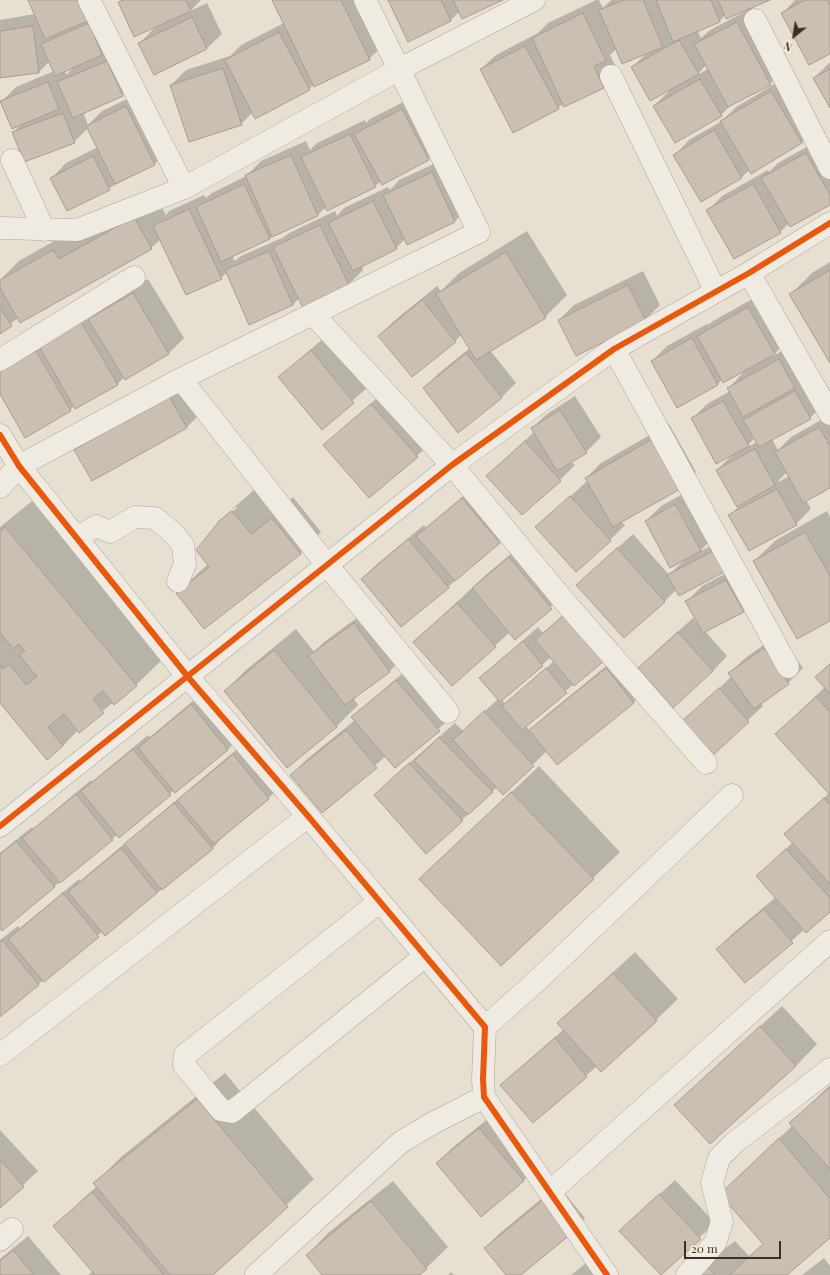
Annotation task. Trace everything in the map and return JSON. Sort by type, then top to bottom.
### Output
[{"type":"street","points":[[90,0],[184,188]]},
{"type":"street","points":[[0,487],[19,466],[181,379],[479,232],[365,0]]},
{"type":"street","points":[[0,228],[76,230],[184,188],[400,69],[533,0]]},
{"type":"street","points":[[755,20],[830,168]]},
{"type":"street","points":[[611,76],[716,292]]},
{"type":"street","points":[[12,160],[44,230]]},
{"type":"street","points":[[0,826],[452,465],[614,349],[749,273],[830,223]]},
{"type":"street","points":[[749,273],[830,414]]},
{"type":"street","points":[[0,360],[134,277]]},
{"type":"street","points":[[313,314],[452,465],[565,602],[706,763]]},
{"type":"street","points":[[614,349],[788,667]]},
{"type":"street","points":[[181,379],[327,565],[448,712]]},
{"type":"street","points":[[0,435],[19,466],[188,677],[308,816],[484,1027],[484,1097],[606,1275]]},
{"type":"street","points":[[77,538],[96,526],[110,532],[135,517],[155,518],[173,533],[183,546],[185,564],[178,581]]},
{"type":"street","points":[[484,1027],[545,973],[732,795]]},
{"type":"street","points":[[0,1055],[308,816]]},
{"type":"street","points":[[379,902],[185,1054],[184,1065],[221,1110],[232,1112],[425,956]]},
{"type":"street","points":[[550,1192],[830,941]]},
{"type":"street","points":[[687,1275],[714,1243],[722,1222],[712,1182],[719,1158],[734,1143],[830,1069]]},
{"type":"street","points":[[267,1272],[402,1142],[433,1123],[484,1097]]},
{"type":"building","points":[[28,0],[81,0],[90,20],[45,39]]},
{"type":"building","points":[[123,0],[186,0],[191,11],[134,37],[118,2]]},
{"type":"building","points":[[272,0],[341,0],[370,60],[314,87]]},
{"type":"building","points":[[388,0],[441,0],[451,21],[408,42]]},
{"type":"building","points":[[453,0],[503,0],[462,19]]},
{"type":"building","points":[[624,0],[643,0],[663,47],[622,64],[599,10]]},
{"type":"building","points":[[656,0],[711,0],[720,22],[673,42]]},
{"type":"building","points":[[718,0],[770,0],[726,19]]},
{"type":"building","points":[[805,0],[827,0],[830,5],[830,54],[809,65],[781,13]]},
{"type":"building","points":[[583,13],[606,61],[594,66],[604,88],[564,107],[532,38]]},
{"type":"building","points":[[192,17],[207,49],[154,75],[138,43]]},
{"type":"building","points":[[737,22],[771,85],[728,107],[694,44]]},
{"type":"building","points":[[89,23],[102,55],[55,76],[41,44]]},
{"type":"building","points":[[33,26],[39,73],[0,78],[0,31]]},
{"type":"building","points":[[279,32],[310,90],[255,119],[225,60]]},
{"type":"building","points":[[679,40],[699,74],[650,101],[631,67]]},
{"type":"building","points":[[525,46],[559,109],[513,133],[480,69]]},
{"type":"building","points":[[107,61],[123,96],[73,118],[57,82]]},
{"type":"building","points":[[223,68],[242,125],[189,142],[170,85]]},
{"type":"building","points":[[830,69],[830,108],[813,78]]},
{"type":"building","points":[[700,79],[722,116],[675,143],[653,106]]},
{"type":"building","points":[[48,82],[59,109],[12,129],[0,101]]},
{"type":"building","points":[[771,91],[802,143],[751,174],[720,121]]},
{"type":"building","points":[[126,106],[155,165],[115,184],[86,126]]},
{"type":"building","points":[[402,109],[429,160],[382,185],[354,134]]},
{"type":"building","points":[[63,113],[75,143],[24,162],[12,132]]},
{"type":"building","points":[[714,130],[742,178],[701,202],[673,155]]},
{"type":"building","points":[[350,134],[376,187],[327,211],[301,157]]},
{"type":"building","points":[[806,153],[830,195],[830,205],[790,227],[761,178]]},
{"type":"building","points":[[291,155],[318,216],[272,237],[245,175]]},
{"type":"building","points":[[93,156],[110,190],[67,211],[50,178]]},
{"type":"building","points":[[432,172],[455,222],[407,245],[383,195]]},
{"type":"building","points":[[244,184],[270,239],[221,262],[196,207]]},
{"type":"building","points":[[753,184],[781,233],[734,259],[706,210]]},
{"type":"building","points":[[373,201],[397,249],[353,271],[328,223]]},
{"type":"building","points":[[189,209],[222,279],[186,295],[153,226]]},
{"type":"building","points":[[134,217],[152,249],[20,323],[0,288],[0,280],[53,250],[59,259]]},
{"type":"building","points":[[320,225],[349,285],[303,308],[273,247]]},
{"type":"building","points":[[269,251],[293,305],[249,325],[225,270]]},
{"type":"building","points":[[506,252],[546,318],[476,360],[436,294]]},
{"type":"building","points":[[830,270],[830,363],[789,294]]},
{"type":"building","points":[[628,285],[646,321],[576,356],[558,320]]},
{"type":"building","points":[[133,293],[169,354],[125,380],[88,319]]},
{"type":"building","points":[[422,300],[456,342],[412,377],[378,336]]},
{"type":"building","points":[[748,307],[775,354],[723,383],[697,336]]},
{"type":"building","points":[[0,308],[12,326],[0,334]]},
{"type":"building","points":[[81,322],[118,385],[75,409],[39,346]]},
{"type":"building","points":[[692,338],[718,385],[677,408],[651,361]]},
{"type":"building","points":[[311,350],[354,403],[322,430],[278,377]]},
{"type":"building","points":[[36,351],[71,411],[25,438],[0,394],[0,371]]},
{"type":"building","points":[[466,353],[502,398],[458,433],[423,388]]},
{"type":"building","points":[[779,359],[795,388],[743,417],[727,388]]},
{"type":"building","points":[[795,391],[811,419],[759,447],[743,420]]},
{"type":"building","points":[[169,396],[187,428],[92,481],[74,450]]},
{"type":"building","points":[[723,401],[749,446],[716,464],[691,418]]},
{"type":"building","points":[[371,404],[418,457],[369,498],[323,445]]},
{"type":"building","points":[[560,410],[587,453],[557,471],[531,428]]},
{"type":"building","points":[[819,427],[830,446],[830,488],[803,503],[775,452]]},
{"type":"building","points":[[654,438],[682,488],[613,527],[585,478]]},
{"type":"building","points":[[525,441],[561,481],[522,515],[486,476]]},
{"type":"building","points":[[755,449],[775,485],[737,507],[716,470]]},
{"type":"building","points":[[777,489],[797,525],[749,551],[728,515]]},
{"type":"building","points":[[570,496],[611,541],[576,572],[535,527]]},
{"type":"building","points":[[462,498],[500,543],[455,581],[416,536]]},
{"type":"building","points":[[675,504],[701,551],[670,568],[645,521]]},
{"type":"building","points":[[232,511],[251,534],[272,518],[301,554],[204,629],[176,593],[209,567],[196,550],[220,520]]},
{"type":"building","points":[[5,527],[137,686],[114,705],[103,691],[93,699],[104,713],[79,733],[64,714],[48,727],[63,746],[47,760],[0,703],[0,665],[3,669],[9,664],[26,685],[37,677],[19,655],[25,651],[19,644],[13,649],[0,633],[0,531]]},
{"type":"building","points":[[805,532],[830,576],[830,621],[797,639],[753,561]]},
{"type":"building","points":[[408,539],[449,588],[401,627],[361,579]]},
{"type":"building","points":[[617,548],[665,602],[624,638],[576,585]]},
{"type":"building","points":[[713,551],[724,572],[679,596],[667,575]]},
{"type":"building","points":[[509,557],[552,609],[515,640],[472,588]]},
{"type":"building","points":[[726,580],[744,612],[703,633],[685,601]]},
{"type":"building","points":[[457,603],[496,647],[452,686],[413,642]]},
{"type":"building","points":[[564,615],[604,661],[574,686],[535,640]]},
{"type":"building","points":[[354,623],[390,672],[345,705],[308,656]]},
{"type":"building","points":[[678,632],[713,671],[673,708],[638,668]]},
{"type":"building","points":[[523,641],[543,666],[500,702],[479,678]]},
{"type":"building","points":[[764,648],[789,684],[754,709],[728,673]]},
{"type":"building","points":[[274,650],[337,727],[287,768],[224,691]]},
{"type":"building","points":[[830,664],[830,694],[815,677]]},
{"type":"building","points":[[546,668],[567,693],[522,730],[502,706]]},
{"type":"building","points":[[606,668],[634,703],[557,765],[529,730]]},
{"type":"building","points":[[396,680],[440,731],[395,768],[351,717]]},
{"type":"building","points":[[719,688],[749,722],[712,756],[681,722]]},
{"type":"building","points":[[816,697],[830,712],[830,795],[775,734]]},
{"type":"building","points":[[191,704],[228,750],[175,793],[138,748]]},
{"type":"building","points":[[484,711],[534,766],[503,795],[453,740]]},
{"type":"building","points":[[346,730],[377,768],[322,813],[290,775]]},
{"type":"building","points":[[439,737],[493,792],[468,815],[414,761]]},
{"type":"building","points":[[133,749],[171,795],[119,838],[81,791]]},
{"type":"building","points":[[233,754],[269,799],[214,844],[177,800]]},
{"type":"building","points":[[409,763],[463,821],[426,854],[374,795]]},
{"type":"building","points":[[511,792],[594,879],[501,966],[419,879]]},
{"type":"building","points":[[76,794],[113,840],[60,883],[22,838]]},
{"type":"building","points":[[824,798],[830,805],[830,884],[784,834]]},
{"type":"building","points":[[174,803],[213,849],[162,890],[124,844]]},
{"type":"building","points":[[16,841],[55,887],[2,931],[0,929],[0,854]]},
{"type":"building","points":[[121,848],[157,893],[105,936],[68,892]]},
{"type":"building","points":[[786,849],[830,898],[830,912],[806,933],[756,876]]},
{"type":"building","points":[[63,893],[99,937],[44,982],[8,939]]},
{"type":"building","points":[[764,909],[793,943],[745,983],[716,949]]},
{"type":"building","points":[[2,940],[39,985],[0,1017],[0,942]]},
{"type":"building","points":[[613,973],[657,1021],[601,1072],[557,1023]]},
{"type":"building","points":[[760,1026],[796,1066],[710,1144],[674,1105]]},
{"type":"building","points":[[555,1038],[587,1077],[533,1123],[500,1085]]},
{"type":"building","points":[[830,1087],[830,1169],[789,1123]]},
{"type":"building","points":[[197,1099],[288,1207],[213,1275],[170,1275],[93,1183]]},
{"type":"building","points":[[479,1128],[524,1181],[481,1217],[436,1163]]},
{"type":"building","points":[[779,1138],[830,1199],[830,1238],[787,1275],[729,1275],[763,1244],[720,1194]]},
{"type":"building","points":[[0,1160],[24,1187],[0,1208]]},
{"type":"building","points":[[92,1192],[164,1275],[95,1275],[53,1226]]},
{"type":"building","points":[[659,1194],[701,1239],[661,1275],[619,1231]]},
{"type":"building","points":[[543,1200],[571,1234],[521,1275],[506,1275],[484,1248]]},
{"type":"building","points":[[371,1201],[427,1269],[420,1275],[322,1275],[306,1255]]},
{"type":"building","points":[[13,1250],[34,1275],[0,1275],[0,1261]]},
{"type":"building","points":[[708,1267],[715,1275],[697,1275]]},
{"type":"cycle path","points":[[0,826],[452,465],[614,349],[749,273],[830,223]]},
{"type":"cycle path","points":[[0,435],[19,466],[188,677],[308,816],[485,1027],[483,1079],[484,1097],[607,1275]]}]
